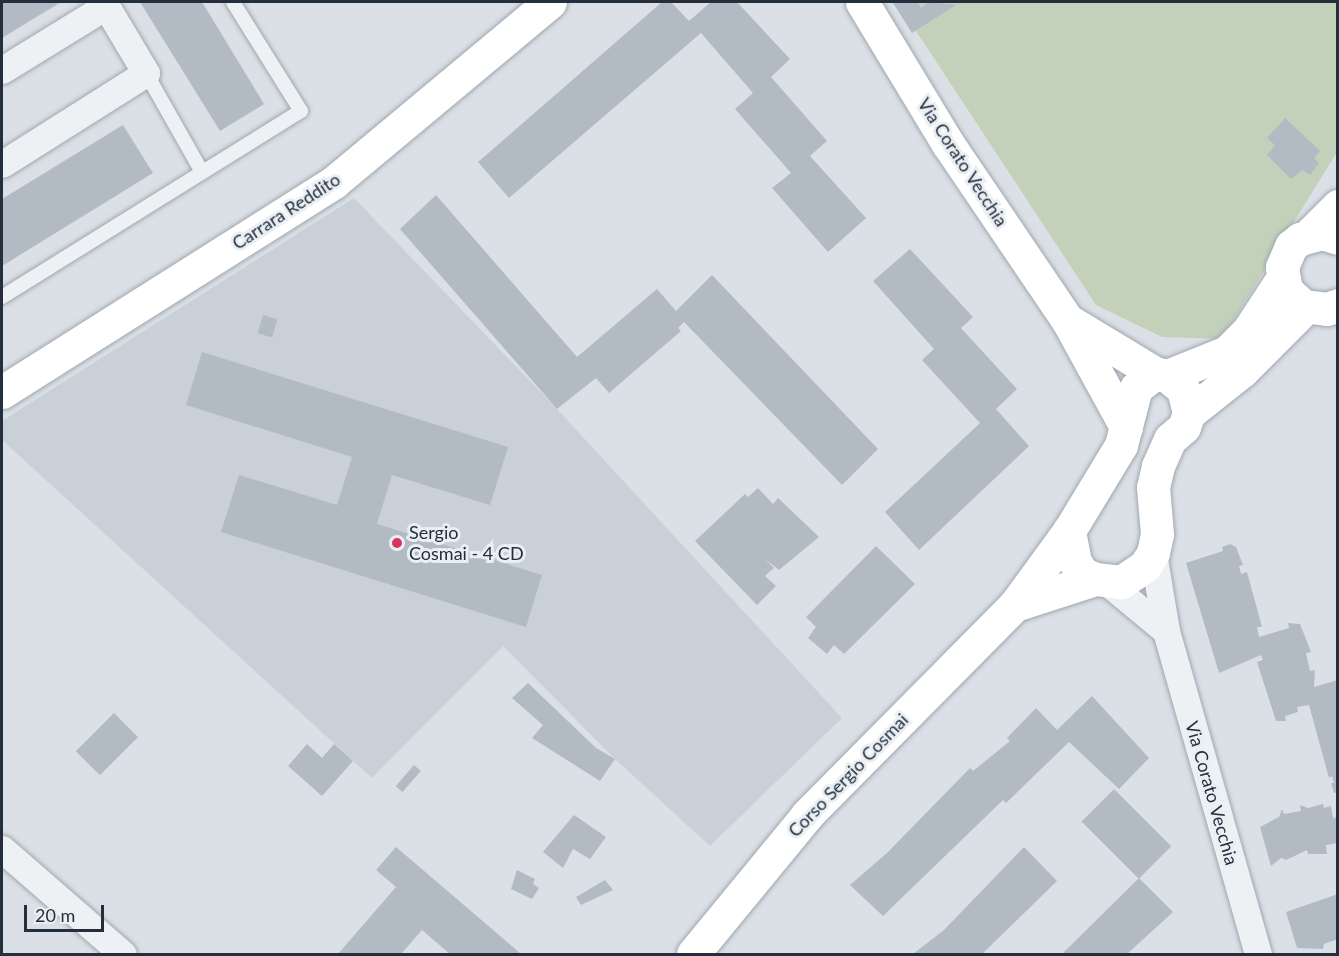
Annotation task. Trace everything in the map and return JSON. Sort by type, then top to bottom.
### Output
[{"type":"main road","name":"Carrara Reddito","points":[[2,392],[334,182],[550,2]]},
{"type":"main road","points":[[838,2],[856,30],[898,60]]},
{"type":"main road","name":"Via Corato Vecchia","points":[[862,2],[948,144],[1068,321],[1126,427]]},
{"type":"main road","points":[[1322,306],[1293,299],[1282,279],[1281,267],[1291,246],[1324,236],[1338,206]]},
{"type":"main road","points":[[1161,374],[1227,352],[1248,331],[1282,279]]},
{"type":"main road","points":[[1153,553],[1157,534],[1153,487],[1158,466],[1170,440],[1184,427],[1189,413],[1322,306]]},
{"type":"main road","name":"Via Corato Vecchia","points":[[1068,321],[1161,374]]},
{"type":"main road","points":[[1161,374],[1183,389],[1189,413]]},
{"type":"main road","name":"Corso Sergio Cosmai","points":[[693,954],[807,815],[1015,605],[1069,531],[1099,485],[1126,427],[1136,388],[1161,374]]},
{"type":"main road","points":[[1069,531],[1074,562],[1082,573],[1102,581]]},
{"type":"main road","name":"Corso Sergio Cosmai","points":[[1015,605],[1102,581],[1134,575],[1153,553]]},
{"type":"street","points":[[2,70],[106,6],[146,73],[2,164]]},
{"type":"street","name":"Via Corato Vecchia","points":[[1153,553],[1166,631],[1258,954]]},
{"type":"street","points":[[1102,581],[1166,631]]},
{"type":"street","points":[[2,849],[123,954]]},
{"type":"lane","points":[[2,297],[301,111],[233,2]]},
{"type":"lane","points":[[146,73],[202,172]]},
{"type":"shaded area","name":"Sergio Cosmai - 4 CD","points":[[354,198],[557,409],[842,718],[710,846],[615,759],[503,646],[372,778],[2,440],[2,421]]},
{"type":"green space","points":[[897,2],[1337,2],[1337,152],[1222,339],[1162,337],[1096,305]]},
{"type":"building","points":[[2,2],[61,2],[2,38]]},
{"type":"building","points":[[140,2],[202,2],[264,104],[220,131]]},
{"type":"building","points":[[662,2],[671,2],[689,21],[711,2],[737,2],[790,59],[771,77],[827,141],[810,156],[866,218],[828,252],[772,188],[791,173],[735,109],[753,93],[701,33],[509,198],[478,162]]},
{"type":"building","points":[[917,2],[921,8],[929,2],[956,5],[912,33],[893,3]]},
{"type":"building","points":[[1285,118],[1320,151],[1314,158],[1319,163],[1310,175],[1302,170],[1291,179],[1267,155],[1275,145],[1267,138]]},
{"type":"building","points":[[123,125],[153,173],[2,266],[2,199]]},
{"type":"building","points":[[436,195],[577,357],[657,289],[676,311],[712,275],[878,449],[842,485],[684,322],[678,328],[681,331],[609,393],[596,378],[557,409],[400,229]]},
{"type":"building","points":[[910,249],[973,317],[961,328],[1017,389],[996,409],[1029,446],[919,550],[885,512],[980,423],[922,360],[934,349],[873,281]]},
{"type":"building","points":[[263,315],[277,319],[272,337],[258,333]]},
{"type":"building","points":[[202,352],[508,447],[490,505],[392,475],[377,524],[542,575],[526,627],[221,532],[239,475],[337,505],[352,457],[186,405]]},
{"type":"building","points":[[758,488],[773,504],[778,498],[819,537],[779,570],[765,559],[774,568],[765,576],[776,586],[757,605],[695,541],[745,494],[748,497]]},
{"type":"building","points":[[1230,544],[1236,547],[1243,565],[1239,566],[1241,574],[1247,572],[1262,627],[1257,627],[1259,637],[1289,628],[1288,623],[1300,624],[1311,652],[1306,653],[1310,671],[1315,670],[1314,687],[1338,680],[1338,792],[1334,793],[1331,783],[1334,783],[1332,776],[1329,778],[1309,705],[1297,707],[1298,712],[1285,716],[1286,721],[1276,721],[1257,662],[1263,660],[1261,655],[1219,673],[1186,563],[1223,551],[1222,547]]},
{"type":"building","points":[[876,546],[915,584],[844,654],[834,645],[827,654],[808,638],[816,627],[806,617]]},
{"type":"building","points":[[528,683],[596,748],[615,759],[600,781],[532,738],[543,725],[512,698]]},
{"type":"building","points":[[1092,696],[1149,758],[1119,789],[1069,742],[1006,803],[1003,800],[883,916],[850,885],[887,853],[970,768],[973,771],[1010,741],[1007,738],[1036,708],[1057,730]]},
{"type":"building","points":[[114,713],[138,737],[100,775],[76,751]]},
{"type":"building","points":[[307,744],[322,758],[334,744],[353,761],[322,796],[288,766]]},
{"type":"building","points":[[414,765],[421,771],[402,792],[396,786]]},
{"type":"building","points":[[1114,789],[1171,846],[1139,879],[1081,822]]},
{"type":"building","points":[[1323,804],[1324,808],[1331,806],[1333,818],[1338,817],[1338,843],[1326,845],[1327,854],[1308,854],[1307,850],[1286,860],[1281,858],[1271,866],[1260,827],[1279,817],[1282,809],[1284,814],[1301,811],[1300,805],[1308,808]]},
{"type":"building","points":[[574,815],[606,837],[590,859],[573,849],[563,868],[543,852]]},
{"type":"building","points":[[396,847],[521,954],[450,954],[422,930],[401,954],[338,954],[396,887],[376,870]]},
{"type":"building","points":[[1024,847],[1057,881],[982,954],[913,954],[944,930]]},
{"type":"building","points":[[517,870],[535,879],[533,884],[539,888],[532,899],[511,889]]},
{"type":"building","points":[[1139,878],[1173,912],[1127,954],[1062,954]]},
{"type":"building","points":[[605,880],[613,890],[581,905],[576,897]]},
{"type":"building","points":[[1338,894],[1338,939],[1324,944],[1323,949],[1297,948],[1286,912]]},
{"type":"place","name":"Sergio Cosmai - 4 CD","points":[[397,543]]}]
